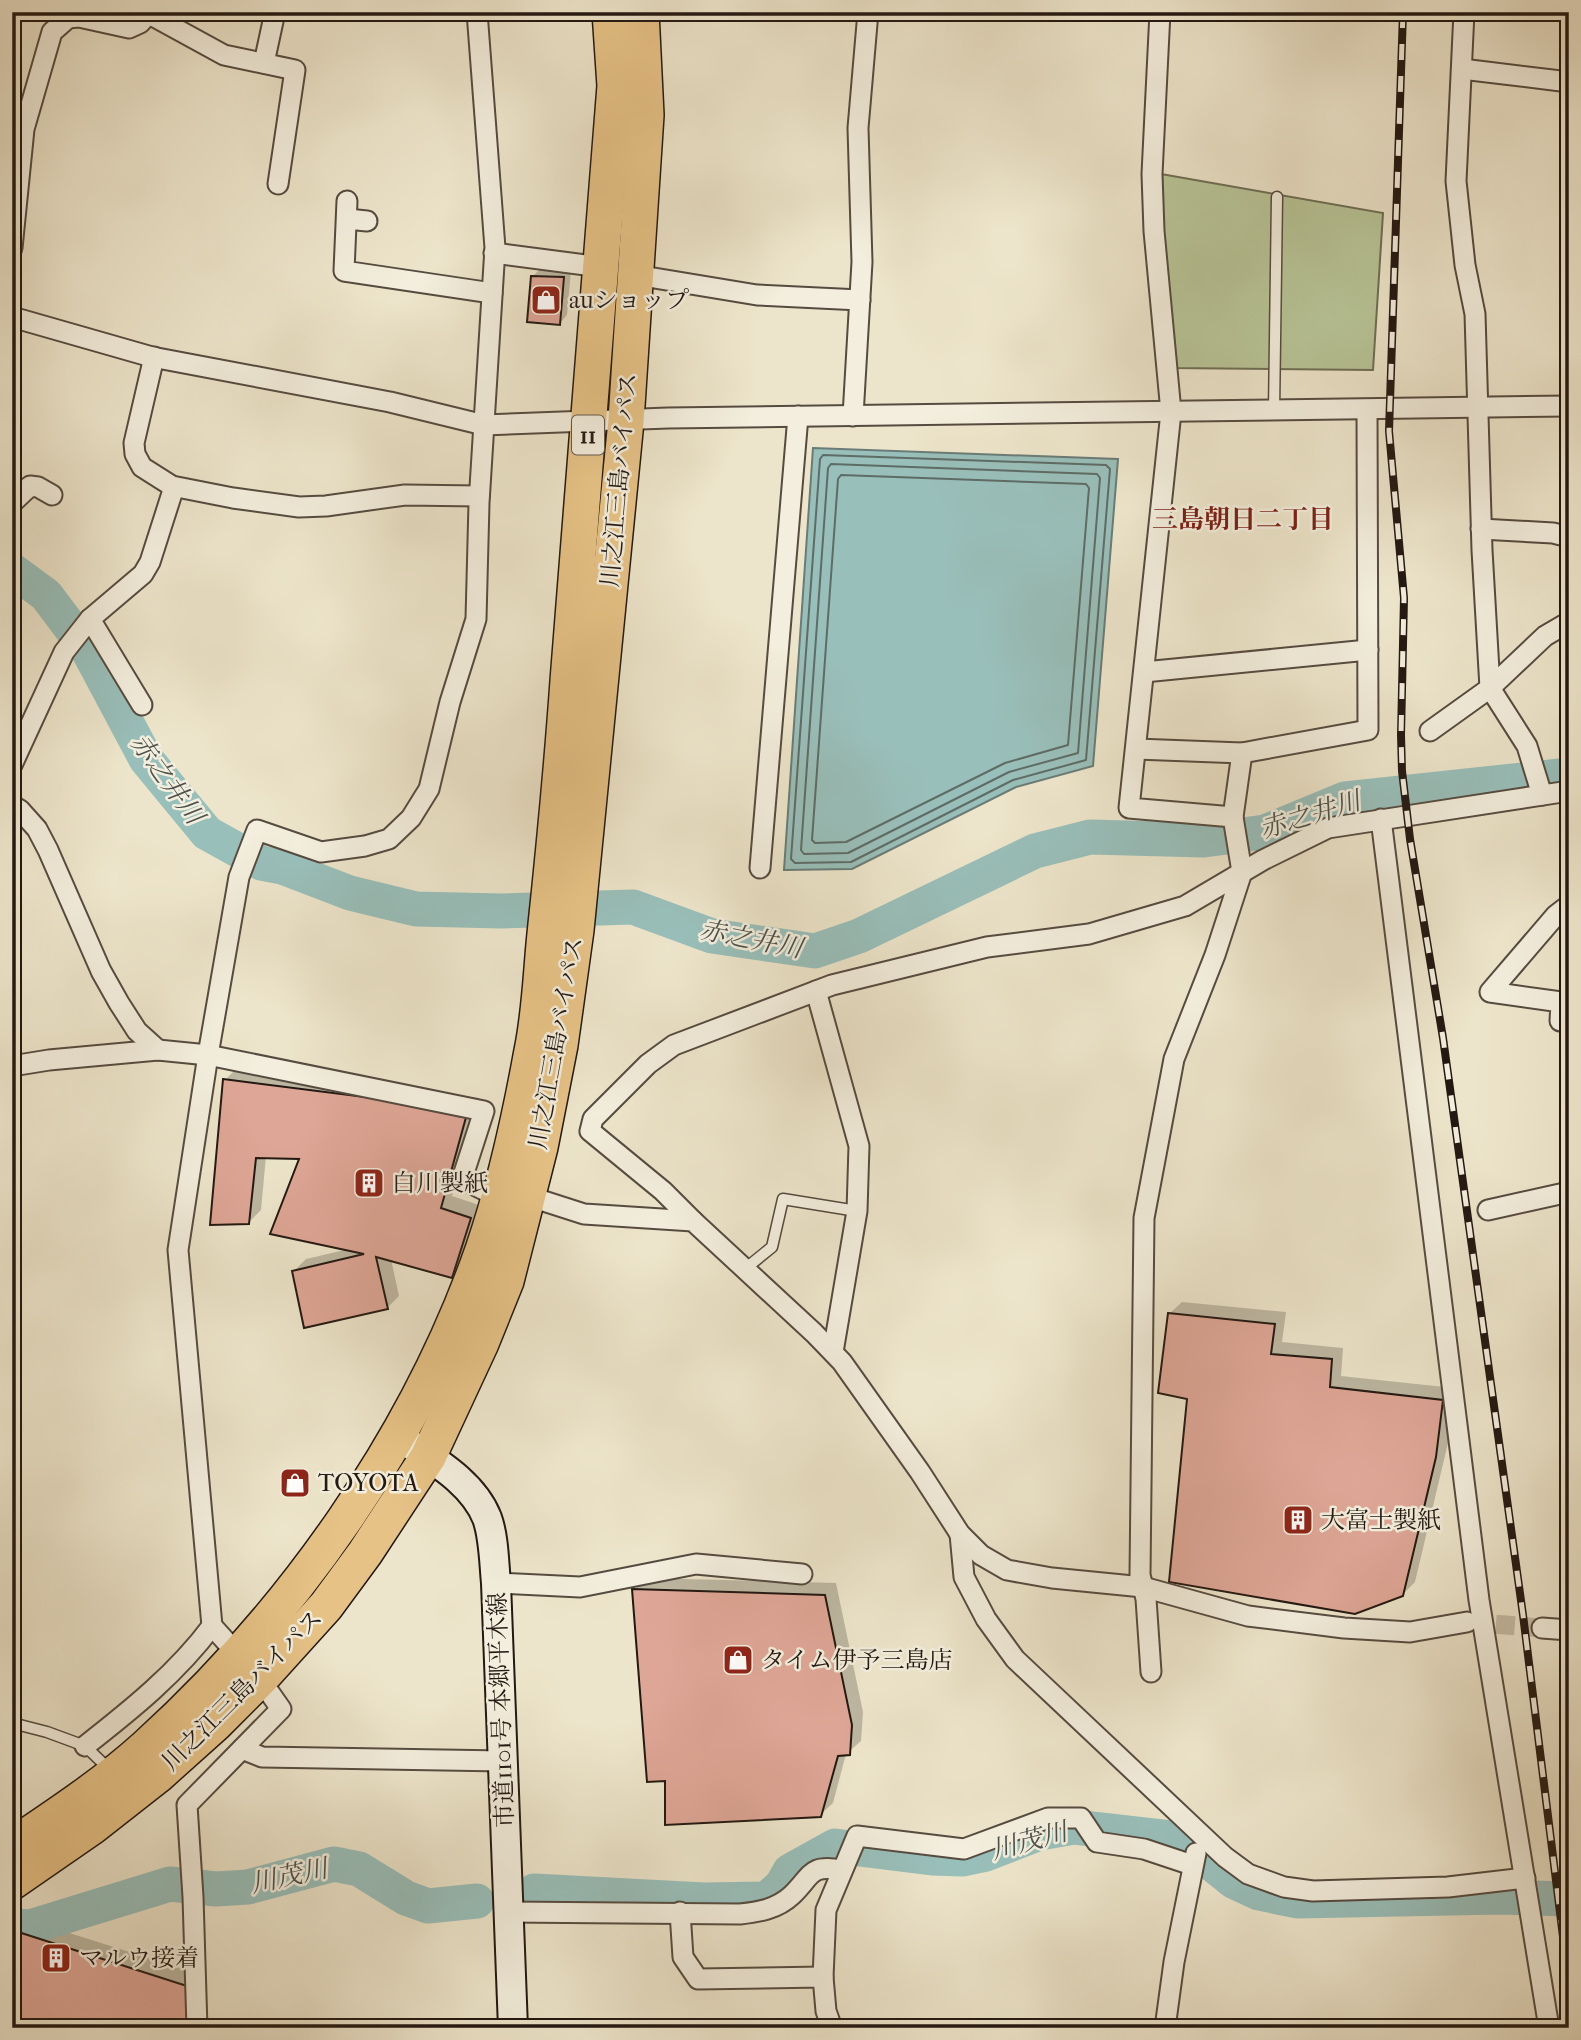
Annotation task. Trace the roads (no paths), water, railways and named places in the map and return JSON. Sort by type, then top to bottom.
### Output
[{"type":"highway","name":"川之江三島バイパス","points":[[569,854],[589,423],[615,86],[610,12]]},
{"type":"highway","name":"川之江三島バイパス","points":[[12,1882],[158,1775],[216,1723],[284,1599],[326,1545],[397,1435],[432,1370],[483,1250],[513,1197],[560,1045],[561,930],[569,854],[626,421],[646,115],[641,12]]},
{"type":"highway","name":"川之江三島バイパス","points":[[12,1846],[114,1773],[172,1722],[326,1606],[365,1553],[428,1457],[481,1343],[506,1281],[513,1197]]},
{"type":"street","points":[[264,63],[275,12]]},
{"type":"street","points":[[197,2028],[187,1805],[281,1709],[212,1626],[178,1250],[239,877],[257,830],[321,852],[365,846],[389,839],[411,818],[429,789],[450,702],[476,619],[479,496],[494,253],[477,12]]},
{"type":"street","points":[[853,416],[862,262],[858,128],[867,12]]},
{"type":"street","points":[[1160,12],[1152,174],[1154,231],[1171,412],[1129,808],[1233,822]]},
{"type":"street","points":[[1464,12],[1456,181],[1465,265],[1475,314],[1481,528],[1490,688],[1527,746],[1540,790]]},
{"type":"street","points":[[12,248],[16,168],[24,129],[51,32],[68,18],[79,17],[129,29],[150,13],[224,55],[295,70],[278,184]]},
{"type":"street","points":[[1462,69],[1569,82]]},
{"type":"street","points":[[368,221],[347,210],[344,271],[382,287],[492,293]]},
{"type":"street","points":[[494,253],[601,267]]},
{"type":"street","points":[[636,275],[757,295],[860,300]]},
{"type":"street","points":[[12,317],[154,357],[390,402],[484,425],[798,416],[1569,407]]},
{"type":"street","points":[[154,357],[134,443],[135,454],[142,467],[174,487],[299,507],[405,495],[479,496]]},
{"type":"street","points":[[1136,749],[1242,752],[1368,730],[1367,410]]},
{"type":"street","points":[[760,868],[798,416]]},
{"type":"street","points":[[12,503],[30,486],[38,487],[52,495]]},
{"type":"street","points":[[12,765],[69,646],[90,620],[144,574],[174,487]]},
{"type":"street","points":[[1481,528],[1553,533],[1569,537]]},
{"type":"street","points":[[90,620],[142,705]]},
{"type":"street","points":[[1430,731],[1490,688],[1545,636],[1569,622]]},
{"type":"street","points":[[1144,672],[1368,650]]},
{"type":"street","points":[[1151,1672],[1146,1600],[1140,1575],[1144,1218],[1174,1059],[1215,955],[1240,863],[1233,822],[1242,752]]},
{"type":"street","points":[[1467,1622],[1410,1632],[1344,1628],[1248,1616],[1143,1587],[1041,1577],[1007,1570],[981,1555],[960,1534],[842,1362],[663,1191],[590,1131],[593,1119],[648,1064],[674,1045],[816,991],[987,947],[1089,934],[1185,905],[1240,863],[1328,828],[1540,790],[1569,791]]},
{"type":"street","points":[[12,805],[37,829],[101,971],[119,1003],[137,1031],[158,1050]]},
{"type":"street","points":[[1381,819],[1479,1600],[1549,2028]]},
{"type":"street","points":[[1560,1021],[1561,1002],[1490,992],[1556,915],[1569,905]]},
{"type":"street","points":[[816,991],[859,1146],[857,1212],[832,1352]]},
{"type":"street","points":[[12,1066],[158,1050],[208,1055],[484,1111],[462,1179],[513,1197],[583,1214],[693,1221]]},
{"type":"street","points":[[1488,1210],[1569,1192]]},
{"type":"street","name":"市道1101号 本郷平木線","points":[[397,1435],[461,1481],[475,1497],[487,1519],[496,1583],[513,2028]]},
{"type":"street","points":[[960,1534],[964,1577],[986,1619],[1015,1659],[1202,1837],[1248,1874],[1284,1887],[1313,1891],[1526,1882]]},
{"type":"street","points":[[496,1583],[580,1587],[696,1564],[802,1574]]},
{"type":"street","points":[[85,1746],[132,1709],[196,1648],[212,1626]]},
{"type":"street","points":[[1542,1628],[1569,1630]]},
{"type":"street","points":[[242,1749],[262,1757],[503,1761]]},
{"type":"street","points":[[832,2028],[826,2011],[823,1977],[826,1910],[857,1836],[964,1849],[1048,1818],[1082,1818],[1097,1842],[1144,1849],[1192,1863]]},
{"type":"street","points":[[1165,2028],[1192,1863],[1202,1837]]},
{"type":"street","points":[[508,1912],[762,1912],[792,1895],[806,1876],[848,1856]]},
{"type":"street","points":[[680,1912],[683,1957],[698,1979],[823,1977]]},
{"type":"lane","points":[[1274,411],[1277,197]]},
{"type":"lane","points":[[745,1269],[772,1247],[783,1199],[857,1212]]},
{"type":"lane","points":[[12,1723],[85,1746],[114,1773]]},
{"type":"water","points":[[813,448],[1118,459],[1093,766],[1016,787],[852,869],[784,870]]},
{"type":"waterway","name":"赤之井川","points":[[12,570],[46,595],[89,652],[146,759],[207,833],[261,863],[282,867],[350,893],[416,909],[501,911],[633,907],[712,936],[815,951],[859,936],[1035,851],[1090,837],[1204,840],[1265,832],[1345,799],[1569,775]]},
{"type":"waterway","name":"川茂川","points":[[534,1891],[704,1900],[767,1899],[782,1885],[790,1871],[835,1846],[962,1859],[986,1854],[1040,1833],[1074,1827],[1171,1838],[1207,1860],[1233,1881],[1259,1893],[1297,1901],[1501,1897],[1569,1899]]},
{"type":"waterway","name":"川茂川","points":[[12,1926],[30,1927],[170,1884],[216,1889],[248,1887],[334,1864],[359,1869],[406,1898],[428,1906],[477,1901]]},
{"type":"tunnel","points":[[1467,1622],[1542,1628]]},
{"type":"railway","points":[[1403,12],[1389,431],[1404,598],[1402,771],[1410,839],[1443,1038],[1523,1615],[1569,1985]]},
{"type":"place","name":"auショップ","points":[[546,300]]},
{"type":"place","name":"白川製紙","points":[[369,1183]]},
{"type":"place","name":"TOYOTA","points":[[295,1483]]},
{"type":"place","name":"大富士製紙","points":[[1298,1520]]},
{"type":"place","name":"タイム伊予三島店","points":[[738,1660]]},
{"type":"place","name":"マルウ接着","points":[[56,1958]]},
{"type":"district","name":"三島朝日二丁目","points":[[1243,519]]}]
